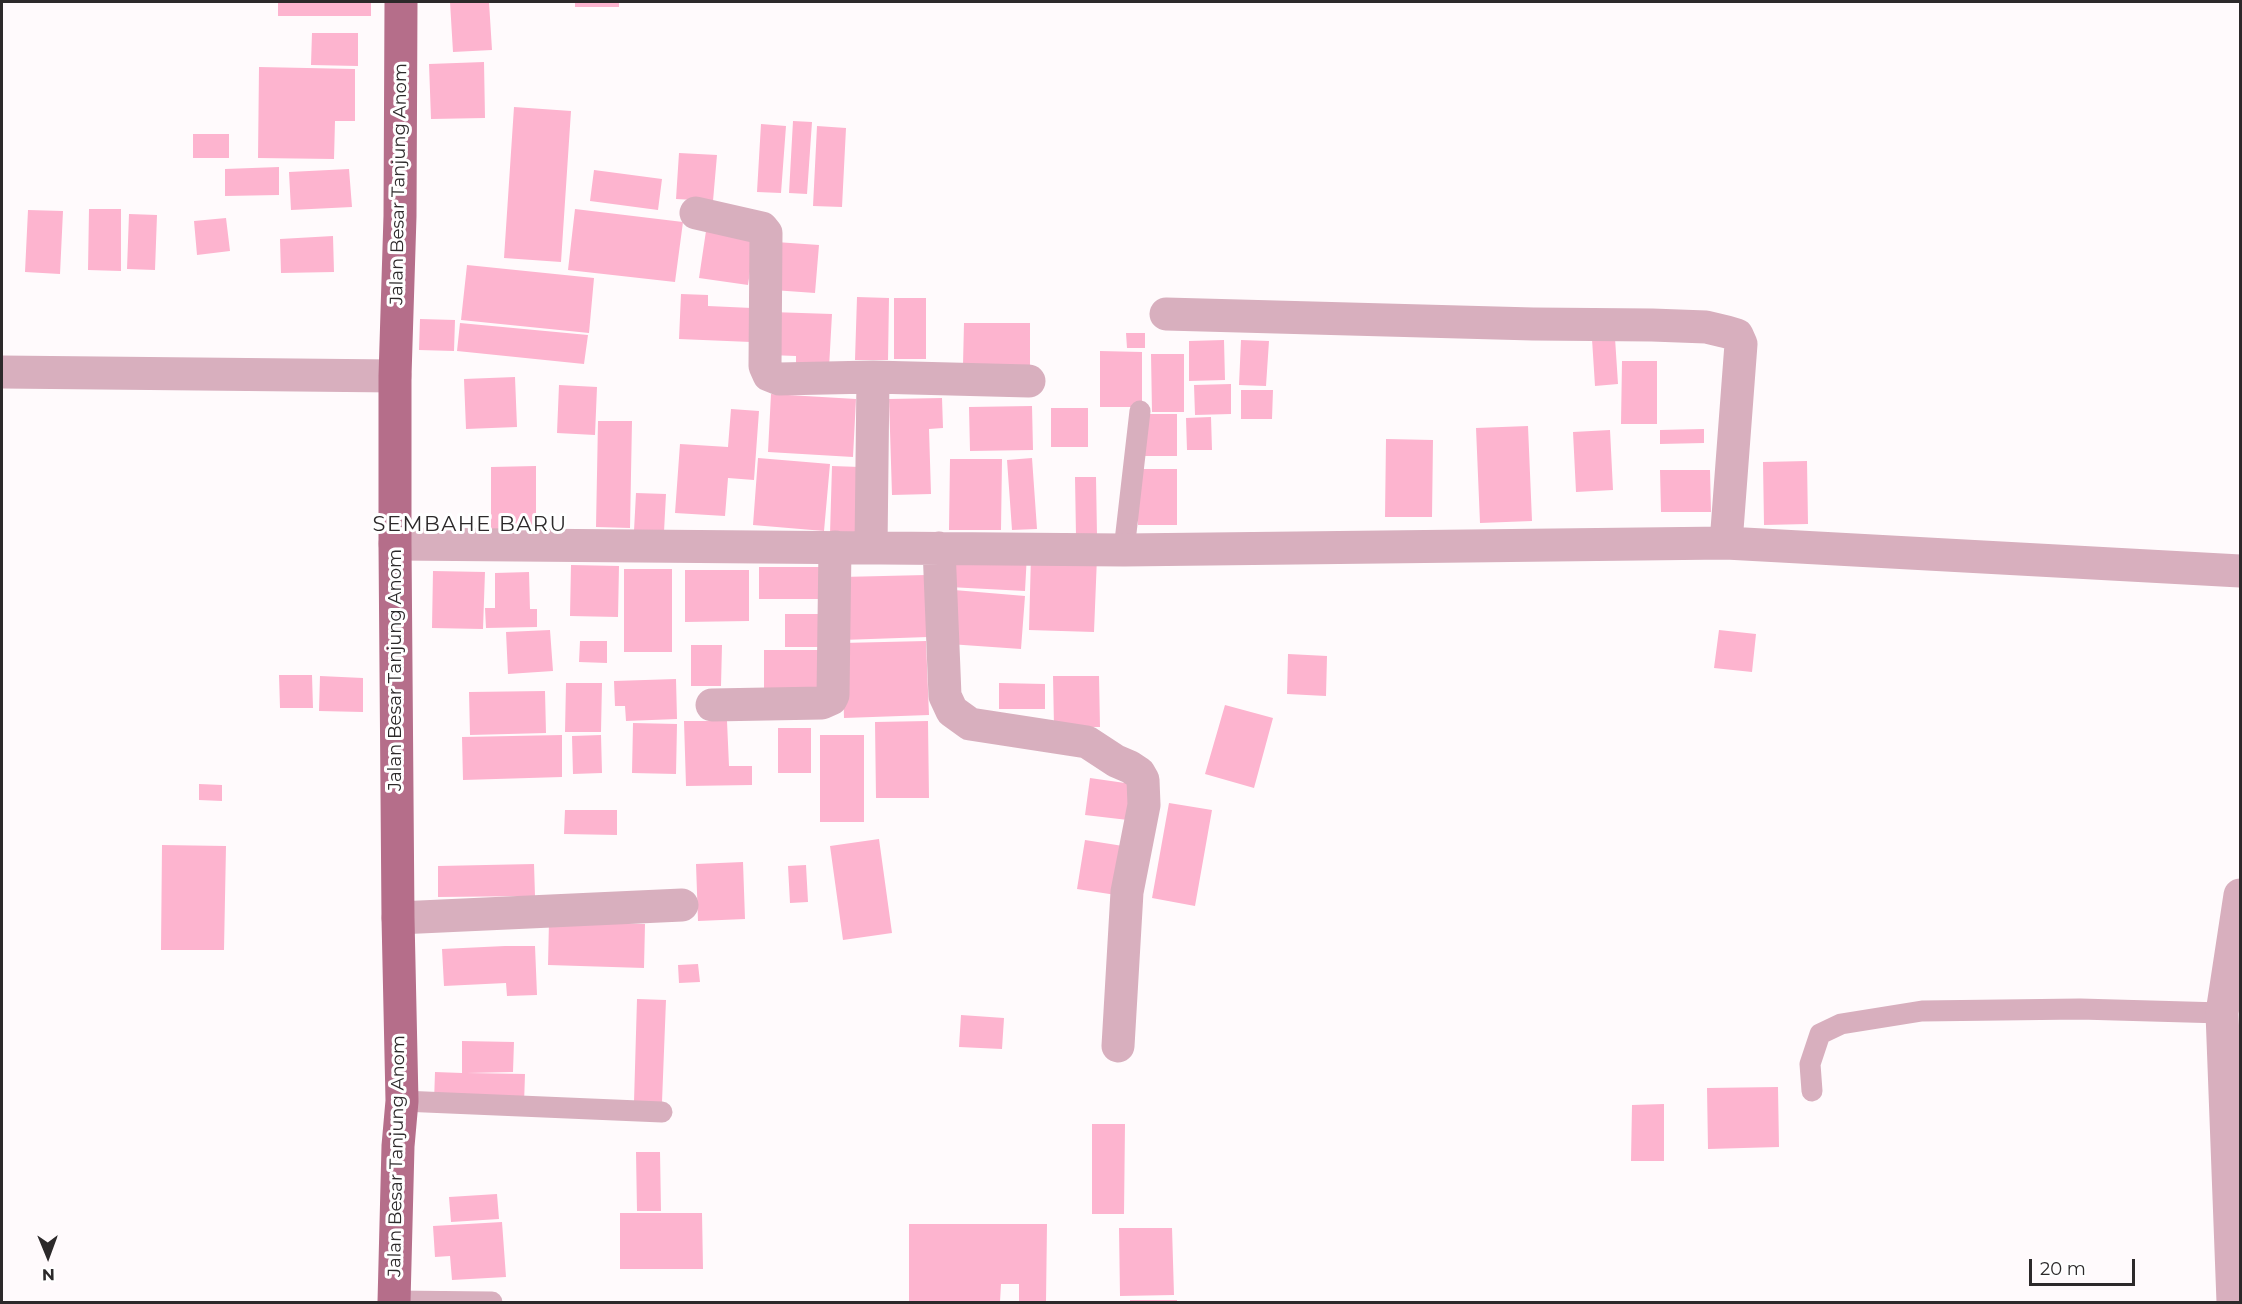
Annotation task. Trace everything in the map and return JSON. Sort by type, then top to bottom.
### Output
[{"type":"main road","name":"Jalan Besar Tanjung Anom","points":[[394,1302],[398,1146],[402,1101],[395,544],[395,376],[400,216],[401,2]]},
{"type":"street","points":[[696,213],[762,228],[766,233],[765,366],[769,375],[779,379],[873,377],[1029,381]]},
{"type":"street","points":[[1166,314],[1652,325],[1706,327],[1737,335],[1741,344],[1726,543]]},
{"type":"street","points":[[2,372],[395,376]]},
{"type":"street","points":[[871,548],[873,377]]},
{"type":"street","points":[[395,544],[1124,550],[1726,543],[2241,571]]},
{"type":"street","points":[[712,705],[822,703],[831,699],[833,695],[835,547]]},
{"type":"street","points":[[939,548],[945,696],[952,711],[970,724],[1087,742],[1139,773],[1143,780],[1144,805],[1127,892],[1118,1046]]},
{"type":"street","points":[[2233,1302],[2222,1013],[2241,895]]},
{"type":"street","points":[[398,918],[682,905]]},
{"type":"lane","points":[[1124,550],[1140,411]]},
{"type":"lane","points":[[1812,1091],[1810,1064],[1820,1034],[1841,1024],[1922,1011],[2080,1009],[2222,1013]]},
{"type":"lane","points":[[402,1101],[662,1112]]},
{"type":"lane","points":[[394,1302],[492,1302]]},
{"type":"building","points":[[278,2],[371,2],[371,16],[278,16]]},
{"type":"building","points":[[450,2],[489,2],[492,50],[453,52]]},
{"type":"building","points":[[575,2],[619,2],[619,7],[575,7]]},
{"type":"building","points":[[312,33],[358,33],[358,66],[311,65]]},
{"type":"building","points":[[484,62],[485,118],[431,119],[429,64]]},
{"type":"building","points":[[259,67],[355,69],[355,121],[335,121],[334,159],[258,158]]},
{"type":"building","points":[[514,107],[571,111],[561,262],[504,258]]},
{"type":"building","points":[[793,121],[812,122],[807,194],[789,193]]},
{"type":"building","points":[[761,124],[786,126],[781,193],[757,192]]},
{"type":"building","points":[[817,126],[846,128],[842,207],[813,206]]},
{"type":"building","points":[[193,134],[229,134],[229,158],[193,158]]},
{"type":"building","points":[[679,153],[717,155],[713,201],[676,199]]},
{"type":"building","points":[[279,167],[279,195],[225,196],[225,169]]},
{"type":"building","points":[[349,169],[352,207],[291,210],[289,172]]},
{"type":"building","points":[[594,170],[662,179],[658,210],[590,201]]},
{"type":"building","points":[[89,209],[121,209],[121,271],[88,270]]},
{"type":"building","points":[[575,209],[683,222],[675,282],[568,270]]},
{"type":"building","points":[[28,210],[63,211],[60,274],[25,272]]},
{"type":"building","points":[[129,214],[157,215],[155,270],[127,269]]},
{"type":"building","points":[[226,218],[230,251],[197,255],[194,221]]},
{"type":"building","points":[[706,231],[755,237],[748,285],[699,278]]},
{"type":"building","points":[[333,236],[334,272],[281,273],[280,239]]},
{"type":"building","points":[[776,242],[819,245],[815,293],[773,290]]},
{"type":"building","points":[[467,265],[594,278],[589,333],[461,320]]},
{"type":"building","points":[[681,294],[708,295],[708,306],[752,308],[751,342],[679,339]]},
{"type":"building","points":[[857,297],[889,298],[888,360],[855,360]]},
{"type":"building","points":[[894,298],[926,298],[926,359],[894,359]]},
{"type":"building","points":[[771,312],[832,314],[829,368],[796,367],[796,356],[769,355]]},
{"type":"building","points":[[420,319],[455,320],[454,351],[419,350]]},
{"type":"building","points":[[460,323],[588,335],[584,364],[457,351]]},
{"type":"building","points":[[964,323],[1030,323],[1030,365],[963,365]]},
{"type":"building","points":[[1126,333],[1145,333],[1145,348],[1127,348]]},
{"type":"building","points":[[1615,338],[1618,384],[1595,386],[1592,339]]},
{"type":"building","points":[[1224,340],[1225,380],[1189,381],[1189,341]]},
{"type":"building","points":[[1241,340],[1269,341],[1266,386],[1239,385]]},
{"type":"building","points":[[1100,351],[1142,352],[1142,407],[1100,407]]},
{"type":"building","points":[[1151,354],[1184,354],[1184,412],[1152,412]]},
{"type":"building","points":[[1622,361],[1657,361],[1657,424],[1621,424]]},
{"type":"building","points":[[515,377],[517,427],[466,429],[464,379]]},
{"type":"building","points":[[1231,384],[1231,414],[1195,415],[1194,385]]},
{"type":"building","points":[[559,385],[597,387],[595,435],[557,433]]},
{"type":"building","points":[[1241,390],[1273,390],[1272,419],[1241,419]]},
{"type":"building","points":[[771,394],[856,399],[853,457],[768,452]]},
{"type":"building","points":[[942,398],[943,428],[929,429],[931,494],[892,495],[889,399]]},
{"type":"building","points":[[1032,406],[1033,450],[970,451],[969,407]]},
{"type":"building","points":[[1051,408],[1088,408],[1088,447],[1051,447]]},
{"type":"building","points":[[731,409],[759,411],[754,480],[728,478],[725,516],[675,513],[680,444],[728,447]]},
{"type":"building","points":[[1144,414],[1177,414],[1177,456],[1143,456]]},
{"type":"building","points":[[1211,417],[1212,450],[1187,450],[1186,418]]},
{"type":"building","points":[[598,421],[632,421],[630,528],[596,527]]},
{"type":"building","points":[[1528,426],[1532,521],[1480,523],[1476,428]]},
{"type":"building","points":[[1704,429],[1704,443],[1660,444],[1660,430]]},
{"type":"building","points":[[1610,430],[1613,490],[1576,492],[1573,432]]},
{"type":"building","points":[[1386,439],[1433,440],[1432,517],[1385,517]]},
{"type":"building","points":[[758,458],[830,464],[824,531],[753,525]]},
{"type":"building","points":[[1032,458],[1037,529],[1012,530],[1007,460]]},
{"type":"building","points":[[950,459],[1002,459],[1001,530],[949,530]]},
{"type":"building","points":[[1807,461],[1808,524],[1764,525],[1763,462]]},
{"type":"building","points":[[536,466],[536,529],[491,529],[491,467]]},
{"type":"building","points":[[832,466],[860,467],[859,535],[830,534]]},
{"type":"building","points":[[1138,469],[1177,469],[1177,525],[1138,525]]},
{"type":"building","points":[[1660,470],[1710,470],[1711,512],[1661,512]]},
{"type":"building","points":[[1075,477],[1096,477],[1097,536],[1076,536]]},
{"type":"building","points":[[636,493],[666,494],[664,532],[634,531]]},
{"type":"building","points":[[951,550],[1027,554],[1025,591],[949,587]]},
{"type":"building","points":[[1031,555],[1097,557],[1094,632],[1029,630]]},
{"type":"building","points":[[571,565],[619,566],[618,617],[570,616]]},
{"type":"building","points":[[759,567],[832,567],[832,599],[759,599]]},
{"type":"building","points":[[624,569],[672,569],[672,652],[624,652]]},
{"type":"building","points":[[685,570],[749,570],[749,621],[685,622]]},
{"type":"building","points":[[433,571],[485,572],[483,629],[432,628]]},
{"type":"building","points":[[529,572],[530,609],[537,609],[537,627],[486,628],[485,608],[495,608],[495,573]]},
{"type":"building","points":[[926,575],[928,637],[842,640],[841,577]]},
{"type":"building","points":[[954,590],[1025,596],[1021,649],[949,644]]},
{"type":"building","points":[[785,614],[831,614],[831,647],[785,647]]},
{"type":"building","points":[[550,630],[553,671],[508,674],[506,632]]},
{"type":"building","points":[[1719,630],[1756,634],[1752,672],[1714,668]]},
{"type":"building","points":[[580,641],[607,641],[607,663],[579,662]]},
{"type":"building","points":[[926,641],[929,715],[844,718],[842,643]]},
{"type":"building","points":[[691,645],[722,645],[721,686],[691,686]]},
{"type":"building","points":[[764,650],[829,650],[829,692],[764,693]]},
{"type":"building","points":[[1288,654],[1327,656],[1326,696],[1287,694]]},
{"type":"building","points":[[279,675],[312,675],[313,708],[280,708]]},
{"type":"building","points":[[320,676],[363,678],[363,712],[319,711]]},
{"type":"building","points":[[1053,676],[1099,676],[1100,727],[1054,727]]},
{"type":"building","points":[[676,679],[677,719],[626,721],[625,706],[615,706],[614,681]]},
{"type":"building","points":[[566,683],[602,683],[601,732],[565,732]]},
{"type":"building","points":[[999,683],[1045,684],[1045,709],[999,709]]},
{"type":"building","points":[[545,691],[546,733],[470,735],[469,692]]},
{"type":"building","points":[[1225,705],[1273,718],[1254,788],[1205,774]]},
{"type":"building","points":[[684,721],[727,721],[729,766],[752,766],[752,785],[686,786]]},
{"type":"building","points":[[928,721],[929,798],[876,798],[875,722]]},
{"type":"building","points":[[633,723],[677,724],[676,774],[632,773]]},
{"type":"building","points":[[778,728],[811,728],[811,773],[778,773]]},
{"type":"building","points":[[562,735],[562,777],[463,780],[462,737]]},
{"type":"building","points":[[601,735],[602,773],[573,774],[572,736]]},
{"type":"building","points":[[820,735],[864,735],[864,822],[820,822]]},
{"type":"building","points":[[1090,778],[1132,784],[1128,820],[1085,815]]},
{"type":"building","points":[[199,784],[222,785],[222,801],[199,800]]},
{"type":"building","points":[[1169,803],[1212,810],[1195,906],[1152,898]]},
{"type":"building","points":[[565,810],[617,810],[617,835],[564,834]]},
{"type":"building","points":[[879,839],[892,933],[843,940],[830,846]]},
{"type":"building","points":[[1085,840],[1123,846],[1116,895],[1077,889]]},
{"type":"building","points":[[162,845],[226,846],[224,950],[161,950]]},
{"type":"building","points":[[743,862],[745,919],[698,921],[696,864]]},
{"type":"building","points":[[534,864],[535,896],[438,897],[438,866]]},
{"type":"building","points":[[806,865],[808,902],[790,903],[788,866]]},
{"type":"building","points":[[549,921],[645,924],[644,968],[548,965]]},
{"type":"building","points":[[535,946],[537,995],[507,996],[506,983],[444,986],[442,949]]},
{"type":"building","points":[[698,964],[700,982],[679,983],[678,965]]},
{"type":"building","points":[[637,999],[666,1000],[662,1102],[634,1102]]},
{"type":"building","points":[[961,1015],[1004,1018],[1002,1049],[959,1047]]},
{"type":"building","points":[[462,1041],[514,1042],[513,1072],[467,1073],[525,1074],[524,1104],[434,1102],[435,1072],[462,1073]]},
{"type":"building","points":[[1778,1087],[1779,1147],[1708,1149],[1707,1088]]},
{"type":"building","points":[[1664,1104],[1664,1161],[1631,1161],[1632,1105]]},
{"type":"building","points":[[1092,1124],[1125,1124],[1124,1214],[1092,1214]]},
{"type":"building","points":[[636,1152],[660,1152],[661,1211],[637,1211]]},
{"type":"building","points":[[497,1194],[499,1219],[451,1222],[449,1197]]},
{"type":"building","points":[[620,1213],[702,1213],[703,1269],[620,1269]]},
{"type":"building","points":[[502,1222],[506,1277],[452,1280],[450,1256],[435,1257],[433,1226]]},
{"type":"building","points":[[909,1224],[1047,1224],[1046,1302],[1019,1302],[1019,1284],[1001,1284],[1000,1302],[909,1302]]},
{"type":"building","points":[[1119,1228],[1172,1228],[1174,1295],[1120,1296]]},
{"type":"building","points":[[1130,1300],[1177,1300],[1177,1302],[1130,1302]]},
{"type":"district","name":"SEMBAHE BARU","points":[[470,525]]}]
